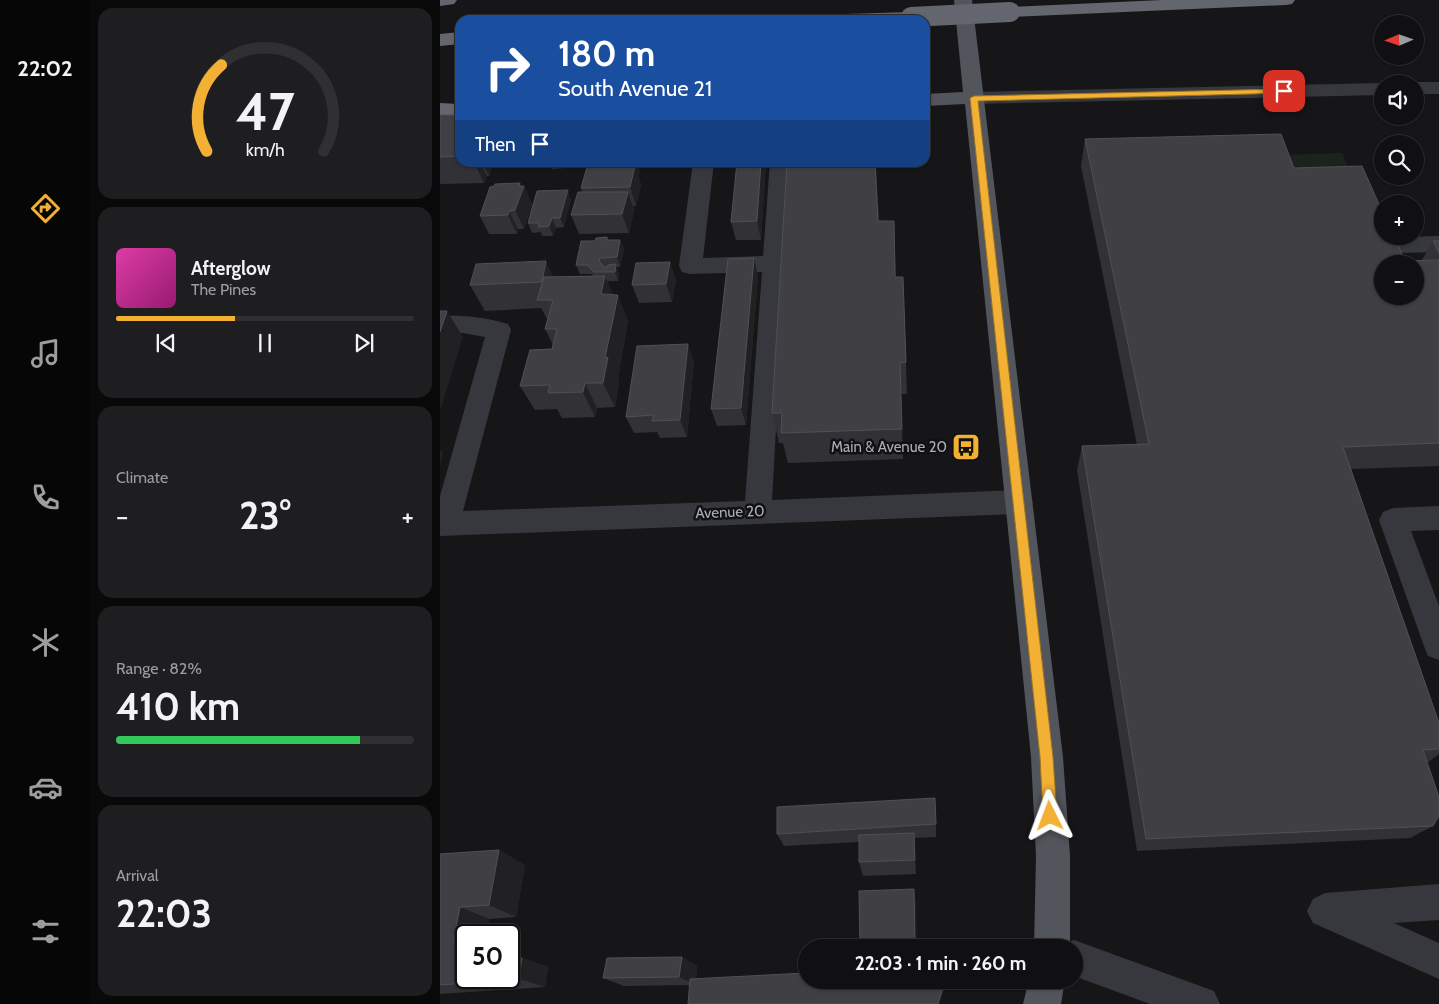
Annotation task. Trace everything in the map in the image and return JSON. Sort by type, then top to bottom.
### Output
[{"type":"highway","points":[[440,1],[448,0]]},
{"type":"highway","points":[[930,15],[1286,0]]},
{"type":"highway","points":[[440,40],[455,38]]},
{"type":"highway","points":[[440,109],[455,110]]},
{"type":"main road","points":[[963,0],[1047,757],[1053,856],[1052,939]]},
{"type":"main road","points":[[930,100],[974,98]]},
{"type":"main road","points":[[1042,1004],[1045,989]]},
{"type":"street","points":[[1424,88],[1439,88]]},
{"type":"street","points":[[974,98],[1374,89]]},
{"type":"street","points":[[440,120],[455,119]]},
{"type":"street","points":[[703,167],[690,266],[774,263]]},
{"type":"street","points":[[758,511],[781,167]]},
{"type":"street","points":[[1424,244],[1439,244]]},
{"type":"street","points":[[440,325],[462,324],[499,330],[443,524]]},
{"type":"street","name":"Avenue 20","points":[[443,524],[1019,502]]},
{"type":"street","points":[[1439,518],[1393,520],[1439,646]]},
{"type":"street","points":[[1439,902],[1325,911],[1439,961]]},
{"type":"street","points":[[1083,961],[1200,1004]]},
{"type":"shaded area","points":[[1342,153],[1352,177],[1285,179],[1277,155]]},
{"type":"building","points":[[440,115],[455,115],[455,156],[440,157]]},
{"type":"building","points":[[1281,134],[1294,168],[1362,166],[1375,195],[1374,245],[1398,245],[1402,255],[1374,255],[1374,305],[1424,305],[1424,260],[1439,260],[1439,443],[1343,447],[1439,723],[1439,749],[1423,750],[1439,797],[1439,816],[1433,826],[1146,839],[1082,446],[1149,444],[1085,139]]},
{"type":"building","points":[[587,167],[635,167],[630,187],[581,188]]},
{"type":"building","points":[[736,167],[761,167],[757,221],[731,222]]},
{"type":"building","points":[[787,167],[875,167],[878,221],[894,221],[895,277],[903,277],[906,362],[900,363],[902,429],[781,433],[782,413],[772,413]]},
{"type":"building","points":[[520,183],[519,186],[524,186],[515,210],[509,211],[508,215],[480,216],[490,187],[495,184]]},
{"type":"building","points":[[568,190],[560,218],[552,218],[549,226],[538,227],[539,223],[528,223],[537,191]]},
{"type":"building","points":[[578,192],[628,192],[622,214],[571,215]]},
{"type":"building","points":[[607,237],[607,240],[620,240],[617,257],[600,258],[599,261],[604,267],[616,264],[615,272],[594,272],[587,265],[576,265],[581,241],[595,241],[596,238]]},
{"type":"building","points":[[1433,241],[1439,241],[1439,253]]},
{"type":"building","points":[[754,258],[741,408],[711,409],[728,259]]},
{"type":"building","points":[[546,261],[542,282],[470,285],[476,264]]},
{"type":"building","points":[[670,262],[666,284],[632,285],[636,263]]},
{"type":"building","points":[[605,276],[601,294],[618,295],[605,358],[608,357],[603,383],[585,383],[583,392],[548,393],[550,385],[520,386],[530,350],[552,349],[557,329],[545,329],[553,300],[537,300],[544,277]]},
{"type":"building","points":[[440,311],[447,311],[440,332]]},
{"type":"building","points":[[688,344],[680,420],[652,421],[654,415],[626,417],[637,346]]},
{"type":"building","points":[[935,798],[936,824],[777,834],[777,807]]},
{"type":"building","points":[[914,833],[915,860],[859,862],[859,835]]},
{"type":"building","points":[[499,850],[489,905],[460,907],[457,924],[455,924],[453,943],[455,943],[455,984],[440,985],[440,854]]},
{"type":"building","points":[[914,889],[915,939],[860,939],[859,891]]},
{"type":"building","points":[[682,957],[679,977],[603,978],[607,958]]},
{"type":"building","points":[[798,973],[798,989],[942,989],[938,1004],[688,1004],[690,979]]},
{"type":"place","name":"Main & Avenue 20","points":[[966,447]]},
{"type":"route","points":[[1050,816],[1047,757],[974,98],[1284,91]]}]
